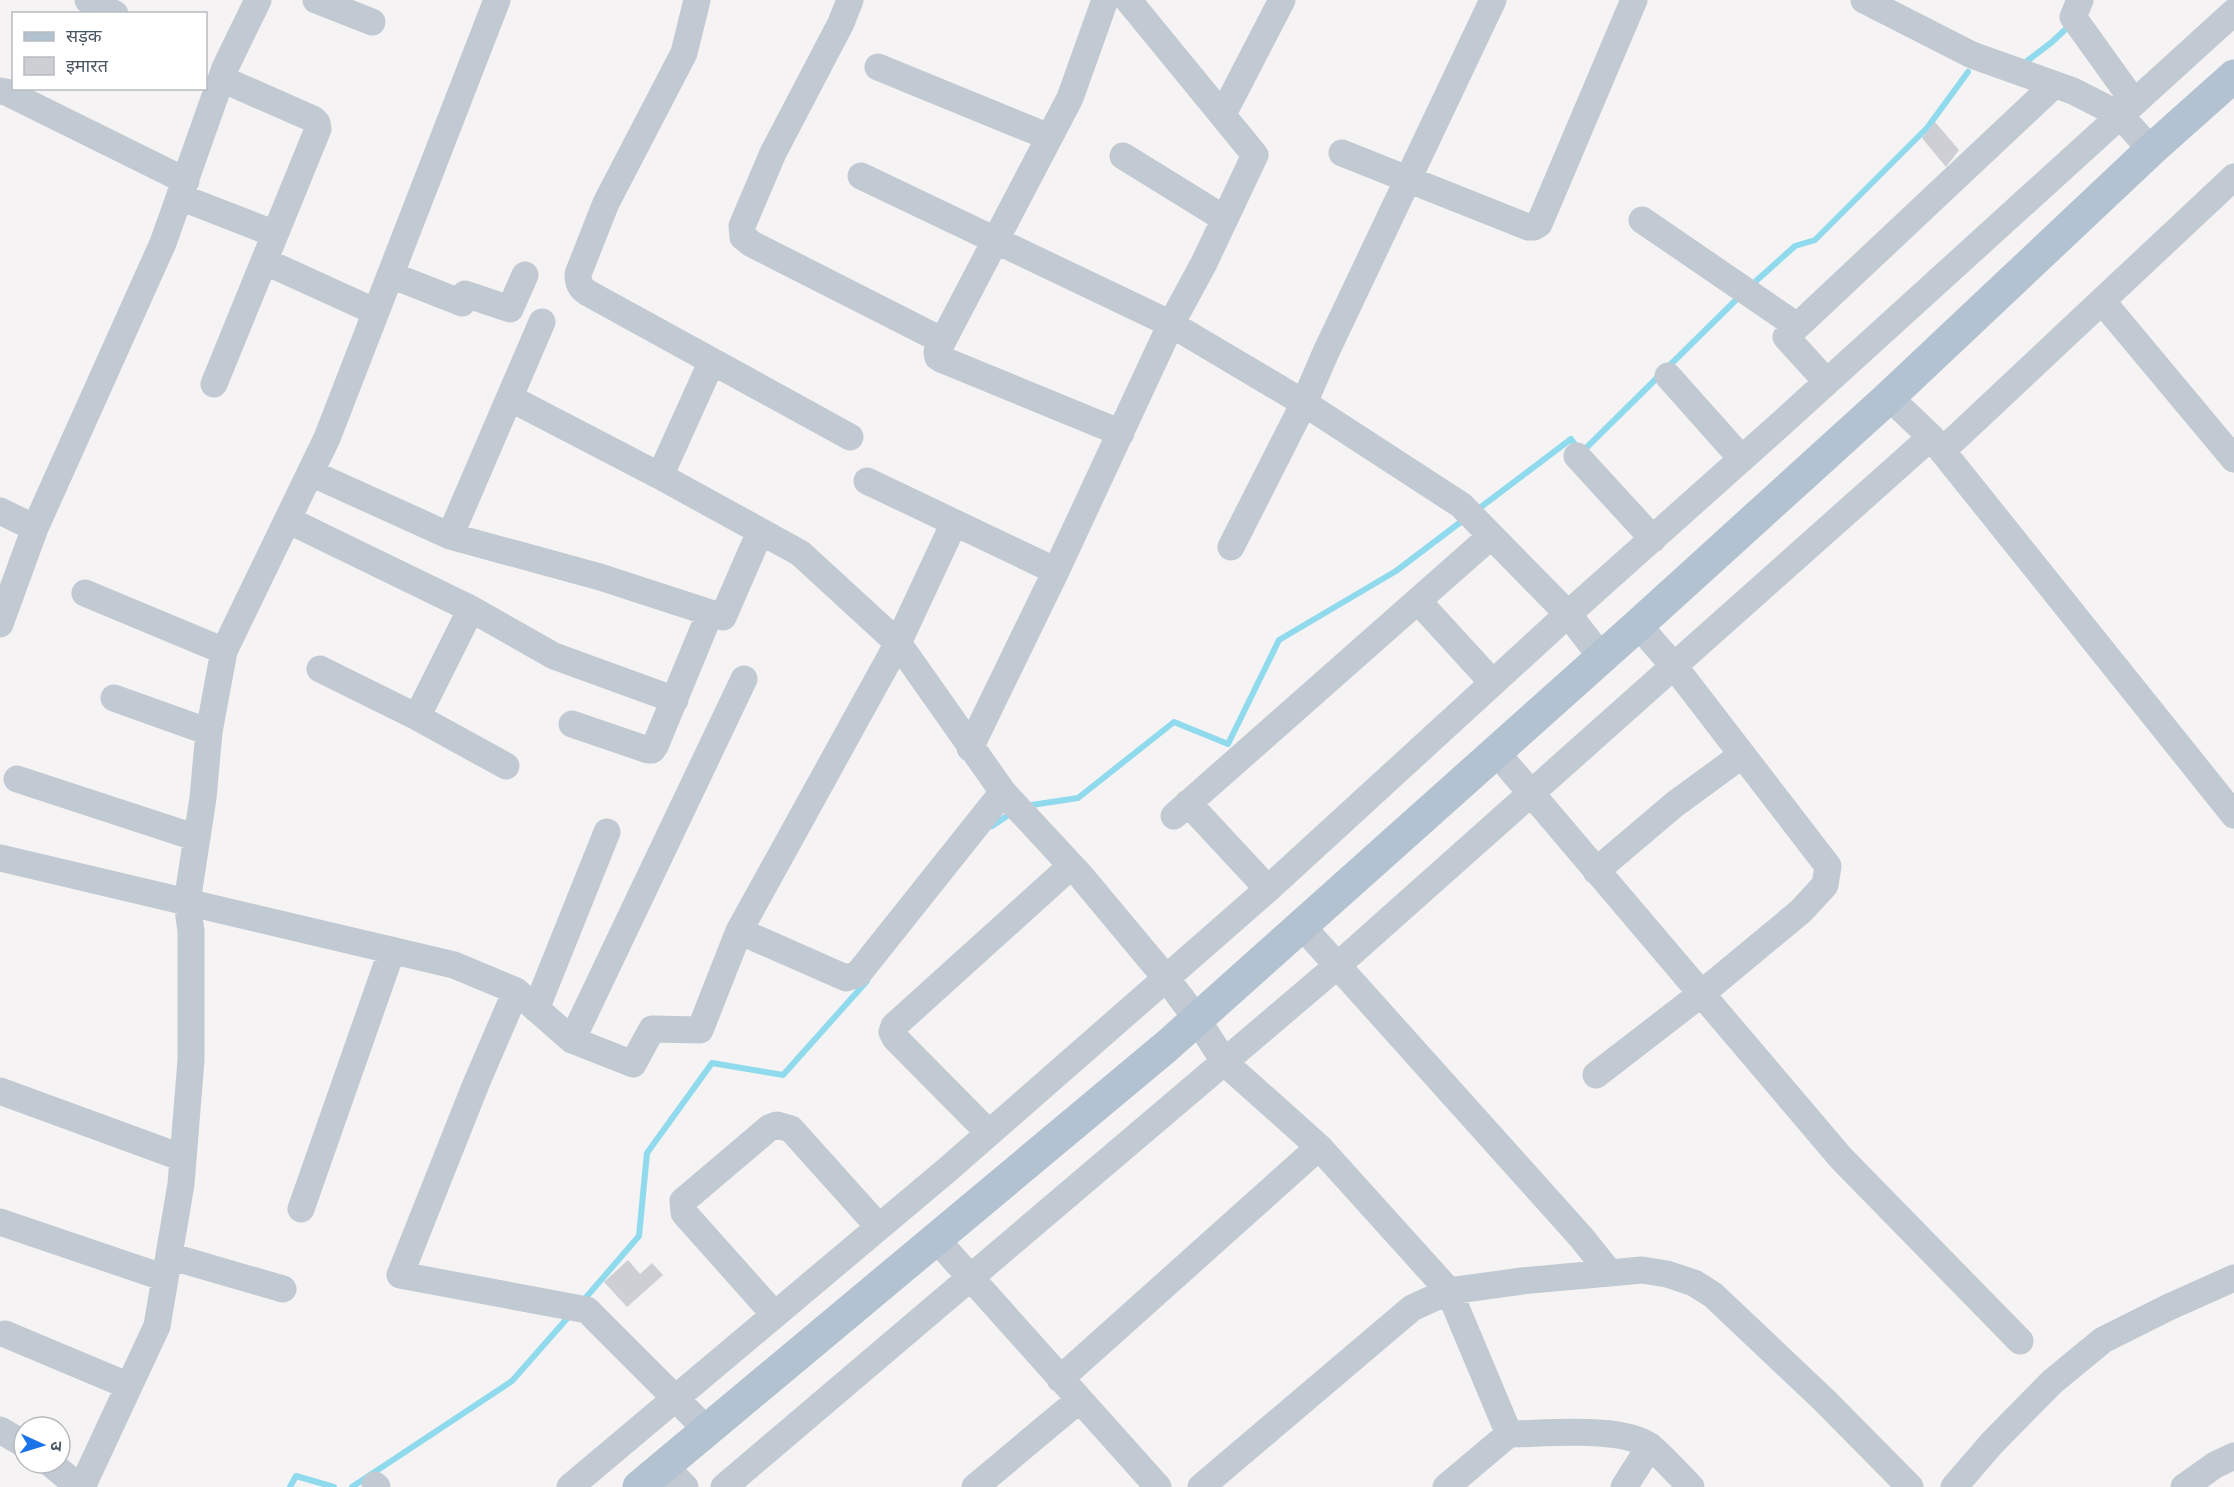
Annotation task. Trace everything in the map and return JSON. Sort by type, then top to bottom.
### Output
[{"type":"main road","points":[[639,1487],[674,1477],[708,1431],[1197,1019],[1602,658],[1889,397],[2151,150],[2234,76]]},
{"type":"street","points":[[88,0],[111,12]]},
{"type":"street","points":[[0,624],[36,528],[164,243],[183,189],[218,68],[258,0]]},
{"type":"street","points":[[316,0],[372,22]]},
{"type":"street","points":[[65,1475],[80,1487],[157,1326],[183,1158],[191,1060],[191,931],[187,902],[203,798],[208,732],[224,651],[327,438],[497,0]]},
{"type":"street","points":[[697,0],[684,53],[606,203],[578,274],[578,282],[588,293],[850,437]]},
{"type":"street","points":[[850,0],[841,23],[773,153],[742,226],[743,237],[752,244],[943,341]]},
{"type":"street","points":[[1104,0],[1070,98],[937,352],[941,359],[1120,433]]},
{"type":"street","points":[[970,748],[1056,571],[1171,324],[1255,155],[1128,0]]},
{"type":"street","points":[[1223,114],[1282,0]]},
{"type":"street","points":[[1231,547],[1304,403],[1493,0]]},
{"type":"street","points":[[1342,153],[1528,227],[1534,227],[1539,224],[1634,0]]},
{"type":"street","points":[[1864,0],[1972,55],[2119,108]]},
{"type":"street","points":[[2080,0],[2073,17],[2119,108],[2151,150]]},
{"type":"street","points":[[570,1487],[989,1133],[1268,889],[1568,614],[1742,459],[1821,375],[2119,108],[2234,12]]},
{"type":"street","points":[[878,67],[1050,137]]},
{"type":"street","points":[[214,384],[318,129],[313,119],[218,68]]},
{"type":"street","points":[[1821,375],[1786,337],[2054,85]]},
{"type":"street","points":[[0,91],[6,92],[183,189],[275,234]]},
{"type":"street","points":[[1123,156],[1225,219]]},
{"type":"street","points":[[861,176],[1171,324],[1304,403],[1476,520],[1568,614],[1602,658]]},
{"type":"street","points":[[724,1487],[1337,966],[1674,666],[2102,301],[2234,177]]},
{"type":"street","points":[[1642,220],[1797,327]]},
{"type":"street","points":[[264,261],[376,312]]},
{"type":"street","points":[[391,275],[462,303],[465,294],[510,309],[525,275]]},
{"type":"street","points":[[2102,301],[2234,459]]},
{"type":"street","points":[[450,536],[542,322]]},
{"type":"street","points":[[660,476],[712,362]]},
{"type":"street","points":[[1668,376],[1742,459]]},
{"type":"street","points":[[1889,397],[1936,444],[2234,815]]},
{"type":"street","points":[[510,398],[660,476],[800,554],[898,643],[1003,792],[1071,866],[1166,978],[1197,1019],[1225,1063],[1319,1147],[1449,1291],[1509,1434]]},
{"type":"street","points":[[1577,456],[1653,539]]},
{"type":"street","points":[[311,473],[450,536],[600,577],[723,617],[760,532]]},
{"type":"street","points":[[867,481],[1056,571]]},
{"type":"street","points":[[0,511],[36,528]]},
{"type":"street","points":[[288,520],[471,609],[554,656],[675,700]]},
{"type":"street","points":[[1268,889],[1181,809],[1418,601],[1476,520]]},
{"type":"street","points":[[0,858],[454,965],[516,991],[572,1040],[633,1064],[652,1029],[700,1030],[739,931],[898,643],[954,523]]},
{"type":"street","points":[[85,593],[224,651]]},
{"type":"street","points":[[1418,601],[1493,683]]},
{"type":"street","points":[[417,717],[471,609]]},
{"type":"street","points":[[572,724],[652,750],[710,613]]},
{"type":"street","points":[[1596,1075],[1701,994],[1801,911],[1825,885],[1828,866],[1674,666],[1638,625]]},
{"type":"street","points":[[320,669],[417,717],[506,765]]},
{"type":"street","points":[[572,1040],[744,679]]},
{"type":"street","points":[[114,698],[208,732]]},
{"type":"street","points":[[1496,752],[1841,1158],[2020,1341]]},
{"type":"street","points":[[1596,871],[1675,804],[1742,755]]},
{"type":"street","points":[[17,779],[197,838]]},
{"type":"street","points":[[739,931],[846,978],[858,974],[1003,792]]},
{"type":"street","points":[[536,1009],[607,832]]},
{"type":"street","points":[[989,1133],[895,1038],[892,1032],[894,1026],[1071,866]]},
{"type":"street","points":[[1301,925],[1581,1237],[1609,1272]]},
{"type":"street","points":[[301,1209],[392,950]]},
{"type":"street","points":[[516,991],[476,1084],[400,1275],[587,1310],[708,1431]]},
{"type":"street","points":[[0,1091],[183,1158]]},
{"type":"street","points":[[775,1314],[684,1213],[682,1206],[683,1201],[752,1142],[769,1128],[777,1125],[791,1129],[879,1227]]},
{"type":"street","points":[[1060,1378],[1319,1147]]},
{"type":"street","points":[[0,1222],[167,1267],[283,1289]]},
{"type":"street","points":[[936,1239],[1158,1487]]},
{"type":"street","points":[[1201,1487],[1412,1308],[1449,1291],[1642,1270],[1666,1274],[1694,1283],[1713,1295],[1824,1400],[1910,1487]]},
{"type":"street","points":[[1954,1487],[1992,1443],[2052,1382],[2103,1340],[2169,1306],[2234,1278]]},
{"type":"street","points":[[5,1334],[129,1386]]},
{"type":"street","points":[[975,1487],[1079,1400]]},
{"type":"street","points":[[1446,1487],[1509,1434],[1607,1433],[1631,1437],[1650,1446],[1691,1487]]},
{"type":"street","points":[[1624,1487],[1650,1446]]},
{"type":"street","points":[[2184,1487],[2215,1465],[2234,1456]]},
{"type":"building","points":[[1935,122],[1959,150],[1946,167],[1922,138]]},
{"type":"building","points":[[628,1260],[640,1274],[652,1263],[663,1275],[627,1307],[604,1282]]},
{"type":"waterway","points":[[2027,61],[2070,25]]},
{"type":"waterway","points":[[1756,281],[1795,246],[1815,240],[1927,128],[1968,72]]},
{"type":"waterway","points":[[1668,367],[1740,296]]},
{"type":"waterway","points":[[1477,510],[1571,439],[1581,453],[1661,374]]},
{"type":"waterway","points":[[1025,806],[1078,798],[1174,722],[1228,744],[1279,640],[1396,571],[1466,518]]},
{"type":"waterway","points":[[992,826],[1013,812]]},
{"type":"waterway","points":[[582,1302],[639,1236],[647,1153],[712,1063],[783,1075],[867,981]]},
{"type":"waterway","points":[[352,1487],[512,1381],[571,1314]]},
{"type":"waterway","points":[[290,1487],[296,1476],[334,1487]]}]
